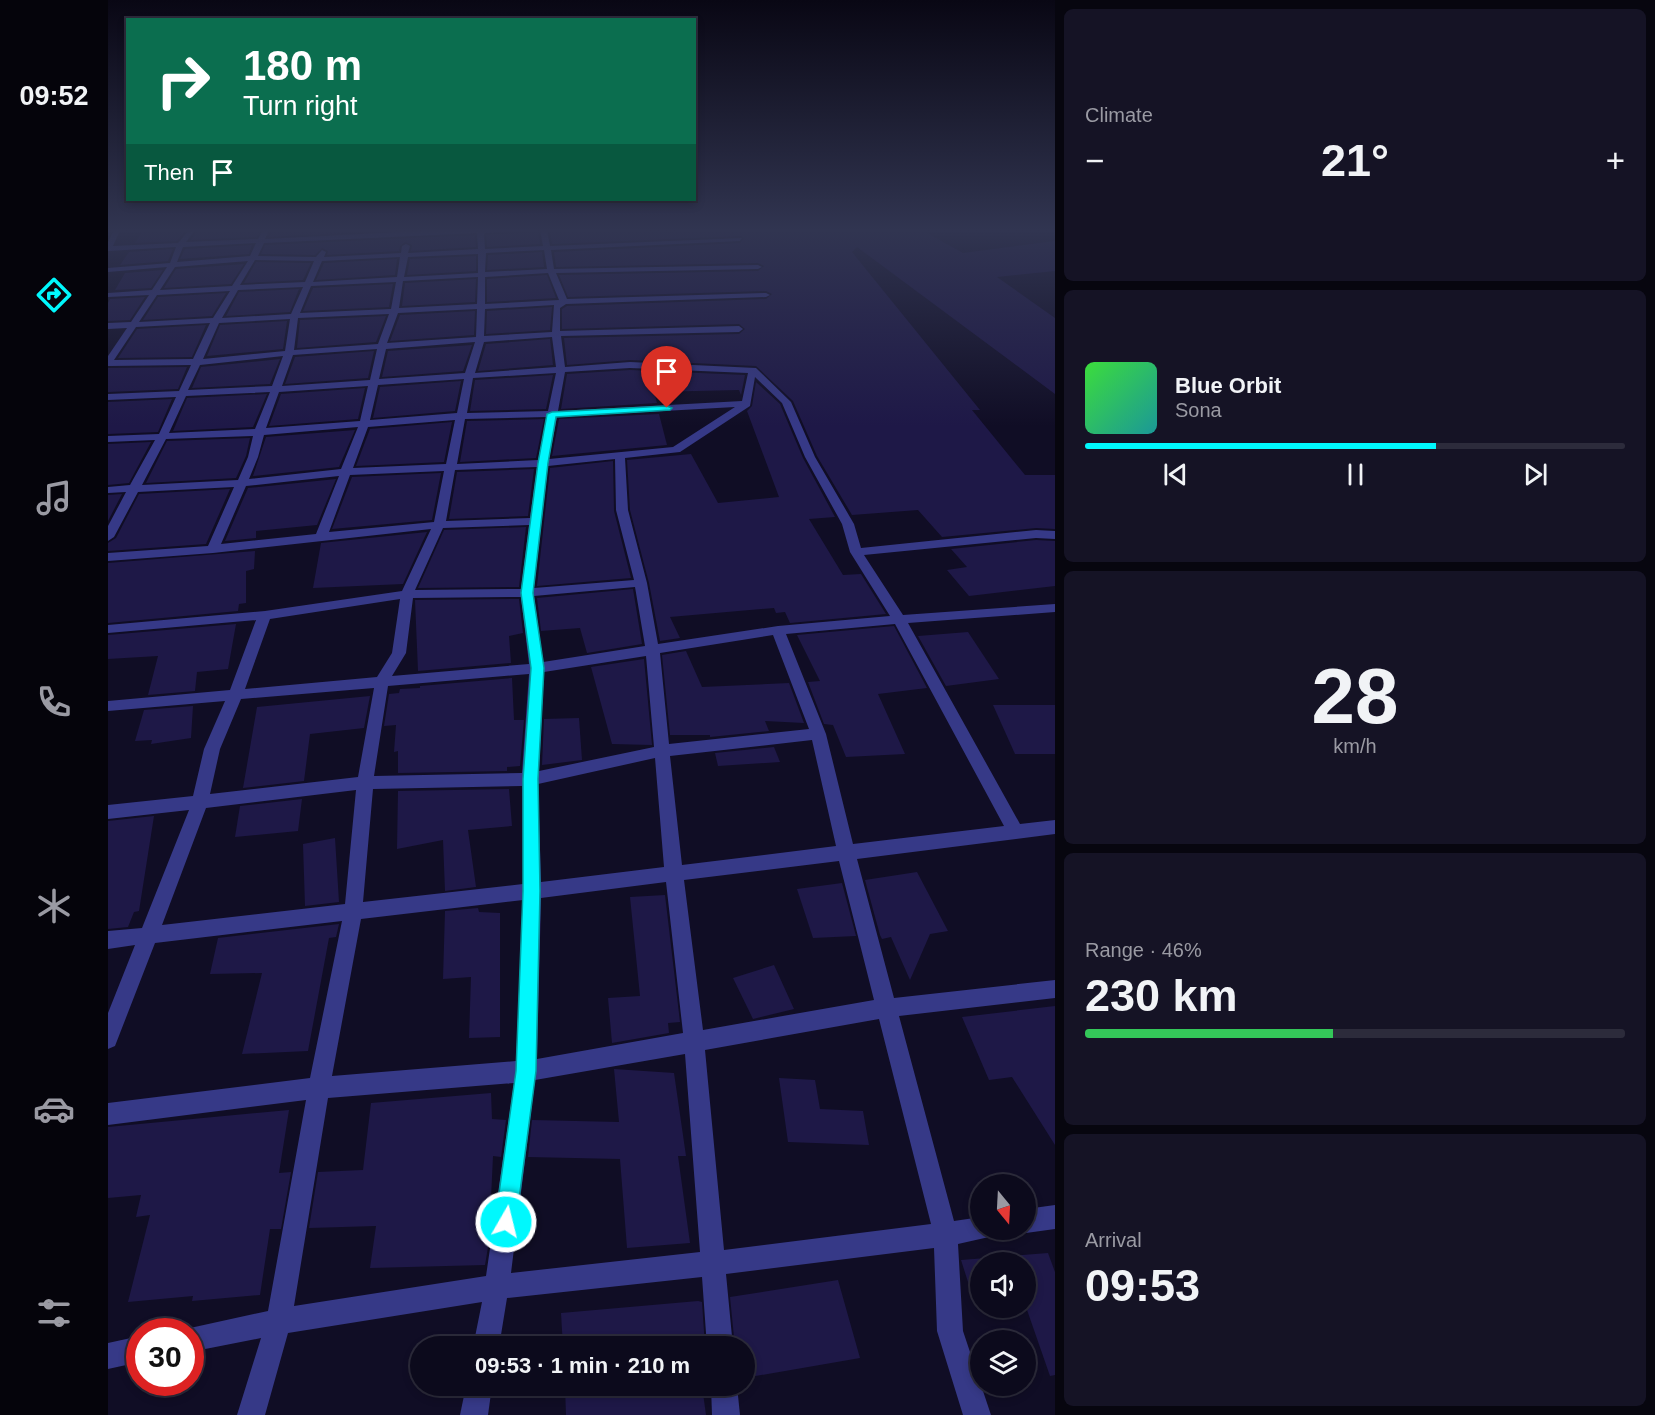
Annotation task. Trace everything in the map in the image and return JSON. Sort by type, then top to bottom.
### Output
[{"type":"street","points":[[108,295],[130,294]]},
{"type":"street","points":[[108,363],[153,294]]},
{"type":"street","points":[[108,537],[163,435],[216,320],[232,294]]},
{"type":"street","points":[[213,549],[242,483],[289,353],[294,317],[304,294]]},
{"type":"street","points":[[322,535],[364,424],[372,383],[398,294]]},
{"type":"street","points":[[251,1415],[279,1321],[319,1088],[353,912],[365,783],[382,681],[399,653],[407,594],[439,524],[463,416],[469,376],[480,340],[480,294]]},
{"type":"street","points":[[561,294],[564,302]]},
{"type":"street","points":[[108,326],[479,306],[766,295]]},
{"type":"street","points":[[488,1336],[497,1287],[526,1071],[532,891],[530,779],[537,668],[527,593],[543,463],[561,371],[556,333],[556,307],[564,302]]},
{"type":"street","points":[[108,363],[198,362],[556,333],[739,329]]},
{"type":"street","points":[[108,398],[630,365],[753,370],[786,402],[810,457],[848,524],[856,552],[899,619],[1016,832]]},
{"type":"street","points":[[747,404],[753,370]]},
{"type":"street","points":[[108,439],[260,432],[463,416],[747,404]]},
{"type":"street","points":[[108,490],[242,483],[346,472],[543,463],[676,450],[747,404]]},
{"type":"street","points":[[620,456],[622,510],[641,583],[652,648],[674,874],[694,1041],[719,1336]]},
{"type":"street","points":[[108,557],[213,549],[322,535],[439,524],[535,521]]},
{"type":"street","points":[[856,552],[1036,534],[1055,535]]},
{"type":"street","points":[[108,628],[265,615],[407,594],[527,593],[641,583]]},
{"type":"street","points":[[108,706],[537,668],[652,648],[778,630],[1055,608]]},
{"type":"street","points":[[108,1039],[200,802],[212,749],[265,615]]},
{"type":"street","points":[[778,630],[818,734],[846,852],[945,1234],[950,1331],[977,1415]]},
{"type":"street","points":[[108,812],[365,783],[530,779],[662,751],[818,734]]},
{"type":"street","points":[[108,940],[1055,827]]},
{"type":"street","points":[[108,1114],[319,1088],[526,1071],[887,1008],[1055,989]]},
{"type":"street","points":[[1036,1220],[1055,1217]]},
{"type":"street","points":[[204,1336],[279,1321],[497,1287],[712,1264],[970,1231]]},
{"type":"street","points":[[108,1356],[126,1352]]},
{"type":"street","points":[[474,1415],[477,1396]]},
{"type":"street","points":[[725,1396],[726,1415]]},
{"type":"building","points":[[225,294],[212,316],[143,320],[158,297]]},
{"type":"building","points":[[238,294],[297,294],[290,312],[226,316]]},
{"type":"building","points":[[310,294],[391,294],[389,307],[303,311]]},
{"type":"building","points":[[404,294],[475,294],[475,302],[402,306]]},
{"type":"building","points":[[487,294],[554,294],[556,298],[487,302]]},
{"type":"building","points":[[567,294],[666,294],[568,297]]},
{"type":"building","points":[[772,294],[886,294],[980,410],[972,410],[1025,475],[1055,475],[1055,529],[1036,528],[942,537],[918,510],[852,515],[817,456],[793,401],[756,366],[630,360],[567,365],[564,338],[739,334],[745,329],[739,324],[562,329],[562,309],[567,306],[766,299]]},
{"type":"building","points":[[920,294],[1021,294],[1055,318],[1055,394]]},
{"type":"building","points":[[145,297],[130,320],[108,321],[110,299]]},
{"type":"building","points":[[552,307],[550,330],[486,334],[487,311]]},
{"type":"building","points":[[475,311],[474,335],[390,341],[400,315]]},
{"type":"building","points":[[386,316],[376,342],[297,348],[300,320]]},
{"type":"building","points":[[287,321],[283,349],[207,356],[220,325]]},
{"type":"building","points":[[206,325],[192,357],[118,358],[137,329]]},
{"type":"building","points":[[550,339],[553,365],[478,371],[486,344]]},
{"type":"building","points":[[472,345],[463,371],[382,377],[388,351]]},
{"type":"building","points":[[374,351],[368,378],[285,384],[295,357]]},
{"type":"building","points":[[280,359],[270,384],[192,388],[201,367]]},
{"type":"building","points":[[187,367],[178,389],[108,392],[108,368]]},
{"type":"building","points":[[630,370],[745,375],[741,395],[739,390],[654,392],[657,403],[561,409],[567,374]]},
{"type":"building","points":[[553,375],[546,409],[470,411],[475,380]]},
{"type":"building","points":[[461,381],[455,411],[373,418],[380,387]]},
{"type":"building","points":[[756,382],[780,404],[803,458],[835,517],[809,519],[843,575],[861,574],[886,614],[790,623],[785,612],[776,613],[774,608],[670,617],[680,638],[660,641],[649,583],[630,510],[627,460],[691,454],[718,503],[779,497],[747,411],[752,406]]},
{"type":"building","points":[[365,388],[358,419],[269,426],[281,394]]},
{"type":"building","points":[[267,394],[253,427],[173,431],[187,398]]},
{"type":"building","points":[[172,399],[158,432],[108,434],[108,402]]},
{"type":"building","points":[[659,414],[667,445],[552,456],[559,419]]},
{"type":"building","points":[[544,419],[536,458],[460,462],[467,421]]},
{"type":"building","points":[[452,422],[444,462],[356,466],[370,429]]},
{"type":"building","points":[[355,430],[339,467],[253,476],[266,437]]},
{"type":"building","points":[[250,438],[246,456],[236,478],[146,483],[167,441]]},
{"type":"building","points":[[151,442],[129,483],[108,485],[108,444]]},
{"type":"building","points":[[613,461],[614,511],[631,578],[537,586],[550,468]]},
{"type":"building","points":[[534,469],[528,516],[449,519],[457,472]]},
{"type":"building","points":[[441,473],[432,520],[332,529],[352,477]]},
{"type":"building","points":[[336,479],[317,525],[256,531],[256,538],[225,541],[248,488]]},
{"type":"building","points":[[230,489],[206,544],[108,551],[108,543],[116,538],[139,494]]},
{"type":"building","points":[[122,494],[108,521],[108,495]]},
{"type":"building","points":[[526,527],[519,587],[418,588],[444,530]]},
{"type":"building","points":[[427,532],[403,584],[313,588],[321,543]]},
{"type":"building","points":[[1036,540],[1055,541],[1055,586],[969,596],[947,570],[967,567],[951,549]]},
{"type":"building","points":[[255,551],[254,569],[246,571],[246,603],[239,604],[238,611],[108,623],[108,563]]},
{"type":"building","points":[[633,589],[642,644],[587,653],[580,628],[541,631],[537,598]]},
{"type":"building","points":[[519,599],[523,633],[509,636],[511,663],[418,671],[415,600]]},
{"type":"building","points":[[236,624],[228,669],[197,672],[195,691],[148,695],[158,656],[108,659],[108,635]]},
{"type":"building","points":[[894,626],[927,688],[878,694],[905,754],[846,757],[833,725],[824,724],[808,682],[820,681],[797,635]]},
{"type":"building","points":[[968,632],[999,679],[946,686],[918,636]]},
{"type":"building","points":[[686,651],[702,687],[789,683],[804,723],[765,721],[769,731],[710,737],[710,735],[670,735],[662,655]]},
{"type":"building","points":[[644,659],[652,745],[612,744],[591,667]]},
{"type":"building","points":[[512,678],[514,720],[524,720],[520,766],[507,767],[507,771],[398,773],[398,751],[394,752],[396,725],[384,726],[389,694],[399,693],[400,689],[420,688],[420,686]]},
{"type":"building","points":[[370,696],[364,728],[310,734],[304,781],[243,788],[257,707]]},
{"type":"building","points":[[993,705],[1055,705],[1055,754],[1015,754]]},
{"type":"building","points":[[193,706],[191,738],[151,744],[152,740],[135,741],[144,710]]},
{"type":"building","points":[[579,718],[582,760],[542,765],[544,719]]},
{"type":"building","points":[[774,747],[780,762],[718,766],[715,753]]},
{"type":"building","points":[[509,789],[512,826],[468,830],[476,887],[445,891],[443,840],[397,849],[398,791]]},
{"type":"building","points":[[302,799],[298,831],[235,837],[240,806]]},
{"type":"building","points":[[154,816],[139,911],[134,912],[128,927],[108,929],[108,821]]},
{"type":"building","points":[[335,838],[339,902],[305,906],[303,844]]},
{"type":"building","points":[[917,872],[948,931],[930,934],[910,980],[891,937],[882,939],[880,935],[865,880]]},
{"type":"building","points":[[842,883],[856,936],[813,938],[797,889]]},
{"type":"building","points":[[665,895],[680,1022],[668,1023],[669,1033],[612,1043],[608,998],[640,996],[630,897]]},
{"type":"building","points":[[478,908],[479,912],[500,913],[500,1037],[469,1038],[471,977],[443,979],[445,911]]},
{"type":"building","points":[[339,924],[336,937],[329,938],[308,1051],[242,1054],[262,973],[210,974],[218,938]]},
{"type":"building","points":[[774,965],[794,1009],[753,1019],[733,978]]},
{"type":"building","points":[[1055,1006],[1055,1145],[1012,1077],[989,1080],[962,1017]]},
{"type":"building","points":[[614,1069],[674,1073],[686,1156],[678,1156],[690,1243],[627,1248],[620,1159],[528,1157],[532,1120],[619,1122]]},
{"type":"building","points":[[779,1078],[815,1080],[820,1109],[863,1111],[869,1145],[788,1142]]},
{"type":"building","points":[[491,1093],[492,1119],[506,1120],[501,1157],[493,1156],[489,1241],[485,1265],[370,1268],[376,1226],[309,1228],[318,1172],[363,1170],[371,1103]]},
{"type":"building","points":[[289,1110],[279,1173],[291,1172],[281,1229],[270,1229],[260,1295],[192,1301],[193,1296],[128,1302],[150,1215],[136,1217],[141,1195],[108,1198],[108,1127]]},
{"type":"building","points":[[1048,1253],[1055,1272],[1055,1375],[1050,1376],[1036,1330],[1030,1318],[1036,1318],[1036,1254]]},
{"type":"building","points":[[970,1259],[970,1288],[961,1260]]},
{"type":"building","points":[[838,1280],[860,1358],[755,1376],[755,1336],[734,1336],[730,1297]]},
{"type":"building","points":[[698,1301],[702,1302],[704,1336],[562,1336],[561,1313]]},
{"type":"building","points":[[565,1396],[703,1396],[706,1415],[566,1415]]},
{"type":"route","points":[[506,1222],[526,1071],[532,891],[530,779],[537,668],[527,593],[543,463],[552,414],[667,408]]}]
